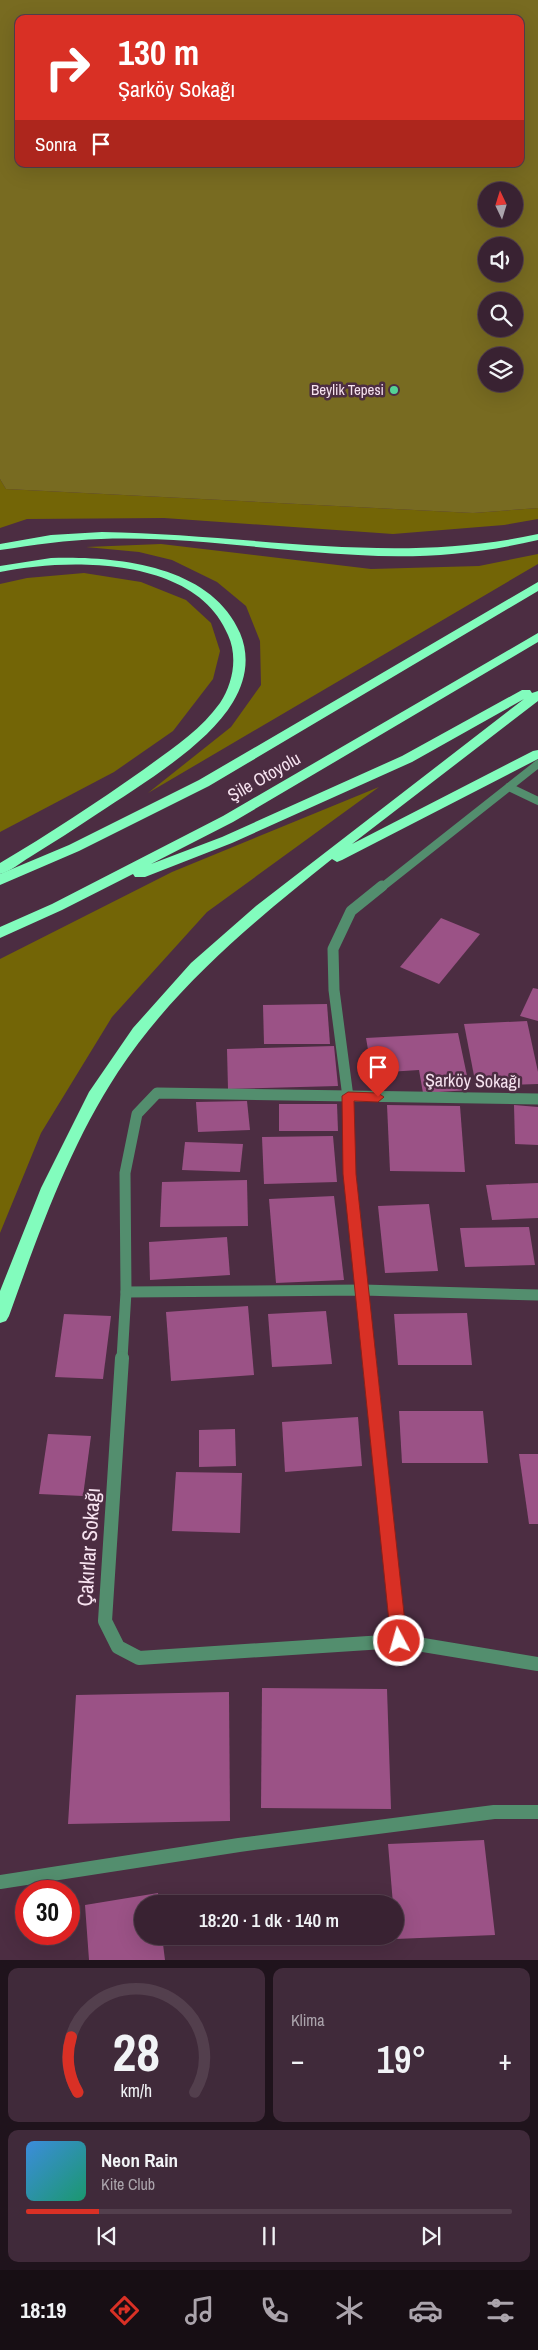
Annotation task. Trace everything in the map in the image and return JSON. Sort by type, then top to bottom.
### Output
[{"type":"highway","points":[[0,547],[20,542],[78,537],[142,536],[342,551],[410,553],[493,547],[538,537]]},
{"type":"highway","points":[[0,569],[56,562],[98,562],[147,570],[179,580],[205,596],[224,614],[234,630],[239,650],[238,672],[234,689],[220,710],[199,733],[72,826],[0,869]]},
{"type":"highway","name":"Şile Otoyolu","points":[[0,880],[74,848],[204,783],[538,586]]},
{"type":"highway","name":"Şile Otoyolu","points":[[0,933],[58,907],[228,819],[538,637]]},
{"type":"highway","points":[[58,907],[227,840],[407,759],[538,686]]},
{"type":"highway","points":[[0,1316],[49,1186],[72,1136],[114,1065],[156,1010],[195,968],[244,922],[303,874],[538,695]]},
{"type":"highway","points":[[303,874],[538,754]]},
{"type":"street","points":[[399,1641],[350,1174],[348,1096],[334,990],[333,949],[351,911],[455,827],[538,764]]},
{"type":"street","points":[[509,787],[538,801]]},
{"type":"street","name":"Şarköy Sokağı","points":[[137,1114],[157,1093],[538,1099]]},
{"type":"street","name":"Çakırlar Sokağı","points":[[137,1114],[125,1173],[126,1292],[105,1621],[118,1647],[139,1658],[399,1641],[538,1664]]},
{"type":"street","points":[[126,1292],[363,1290],[538,1295]]},
{"type":"street","points":[[0,1882],[239,1845],[494,1812],[538,1812]]},
{"type":"shaded area","points":[[0,0],[538,0],[538,508],[473,513],[6,489],[0,479]]},
{"type":"shaded area","points":[[0,479],[6,489],[473,513],[538,508],[538,519],[504,525],[393,534],[164,518],[27,519],[0,528]]},
{"type":"shaded area","points":[[161,544],[371,569],[479,566],[538,554],[538,564],[148,793],[231,727],[261,685],[260,641],[246,606],[217,582],[172,560],[139,552],[86,547]]},
{"type":"shaded area","points":[[84,573],[141,582],[186,600],[211,623],[220,651],[213,679],[173,731],[114,772],[0,832],[0,584],[27,578]]},
{"type":"shaded area","points":[[379,787],[207,912],[112,1017],[41,1133],[0,1233],[0,959],[172,872]]},
{"type":"building","points":[[441,918],[480,934],[439,984],[400,967]]},
{"type":"building","points":[[533,988],[538,989],[538,1021],[520,1016]]},
{"type":"building","points":[[327,1004],[330,1044],[264,1044],[263,1005]]},
{"type":"building","points":[[527,1021],[538,1072],[538,1084],[476,1086],[464,1024]]},
{"type":"building","points":[[458,1033],[470,1090],[423,1093],[419,1070],[372,1073],[366,1038]]},
{"type":"building","points":[[334,1046],[338,1086],[228,1089],[227,1049]]},
{"type":"building","points":[[247,1101],[250,1130],[198,1132],[196,1102]]},
{"type":"building","points":[[279,1104],[337,1104],[338,1131],[279,1131]]},
{"type":"building","points":[[387,1105],[460,1106],[465,1172],[390,1171]]},
{"type":"building","points":[[514,1105],[538,1107],[538,1145],[515,1144]]},
{"type":"building","points":[[333,1136],[337,1182],[264,1184],[262,1137]]},
{"type":"building","points":[[185,1142],[243,1144],[240,1172],[182,1170]]},
{"type":"building","points":[[247,1180],[248,1226],[160,1227],[162,1182]]},
{"type":"building","points":[[538,1183],[538,1218],[492,1220],[486,1185]]},
{"type":"building","points":[[334,1196],[344,1280],[276,1283],[269,1199]]},
{"type":"building","points":[[429,1204],[438,1271],[385,1273],[378,1206]]},
{"type":"building","points":[[529,1227],[535,1265],[465,1267],[460,1228]]},
{"type":"building","points":[[227,1237],[230,1275],[150,1280],[149,1242]]},
{"type":"building","points":[[248,1306],[254,1375],[171,1381],[166,1312]]},
{"type":"building","points":[[326,1311],[332,1364],[272,1367],[268,1314]]},
{"type":"building","points":[[467,1313],[472,1365],[398,1365],[394,1314]]},
{"type":"building","points":[[64,1314],[111,1316],[103,1379],[55,1377]]},
{"type":"building","points":[[399,1411],[483,1411],[488,1463],[402,1463]]},
{"type":"building","points":[[358,1417],[362,1466],[285,1472],[282,1422]]},
{"type":"building","points":[[235,1429],[236,1466],[199,1467],[199,1430]]},
{"type":"building","points":[[48,1434],[91,1436],[83,1496],[39,1494]]},
{"type":"building","points":[[519,1454],[538,1454],[538,1524],[529,1524]]},
{"type":"building","points":[[176,1472],[242,1473],[240,1533],[172,1531]]},
{"type":"building","points":[[262,1688],[387,1689],[391,1809],[261,1808]]},
{"type":"building","points":[[229,1692],[230,1821],[68,1824],[76,1695]]},
{"type":"building","points":[[484,1840],[495,1935],[404,1939],[404,1895],[392,1895],[388,1844]]},
{"type":"building","points":[[134,1897],[134,1945],[163,1945],[165,1960],[89,1960],[85,1905]]},
{"type":"place","name":"Beylik Tepesi","points":[[394,390]]},
{"type":"route","points":[[378,1097],[348,1096],[350,1174],[399,1641]]}]
